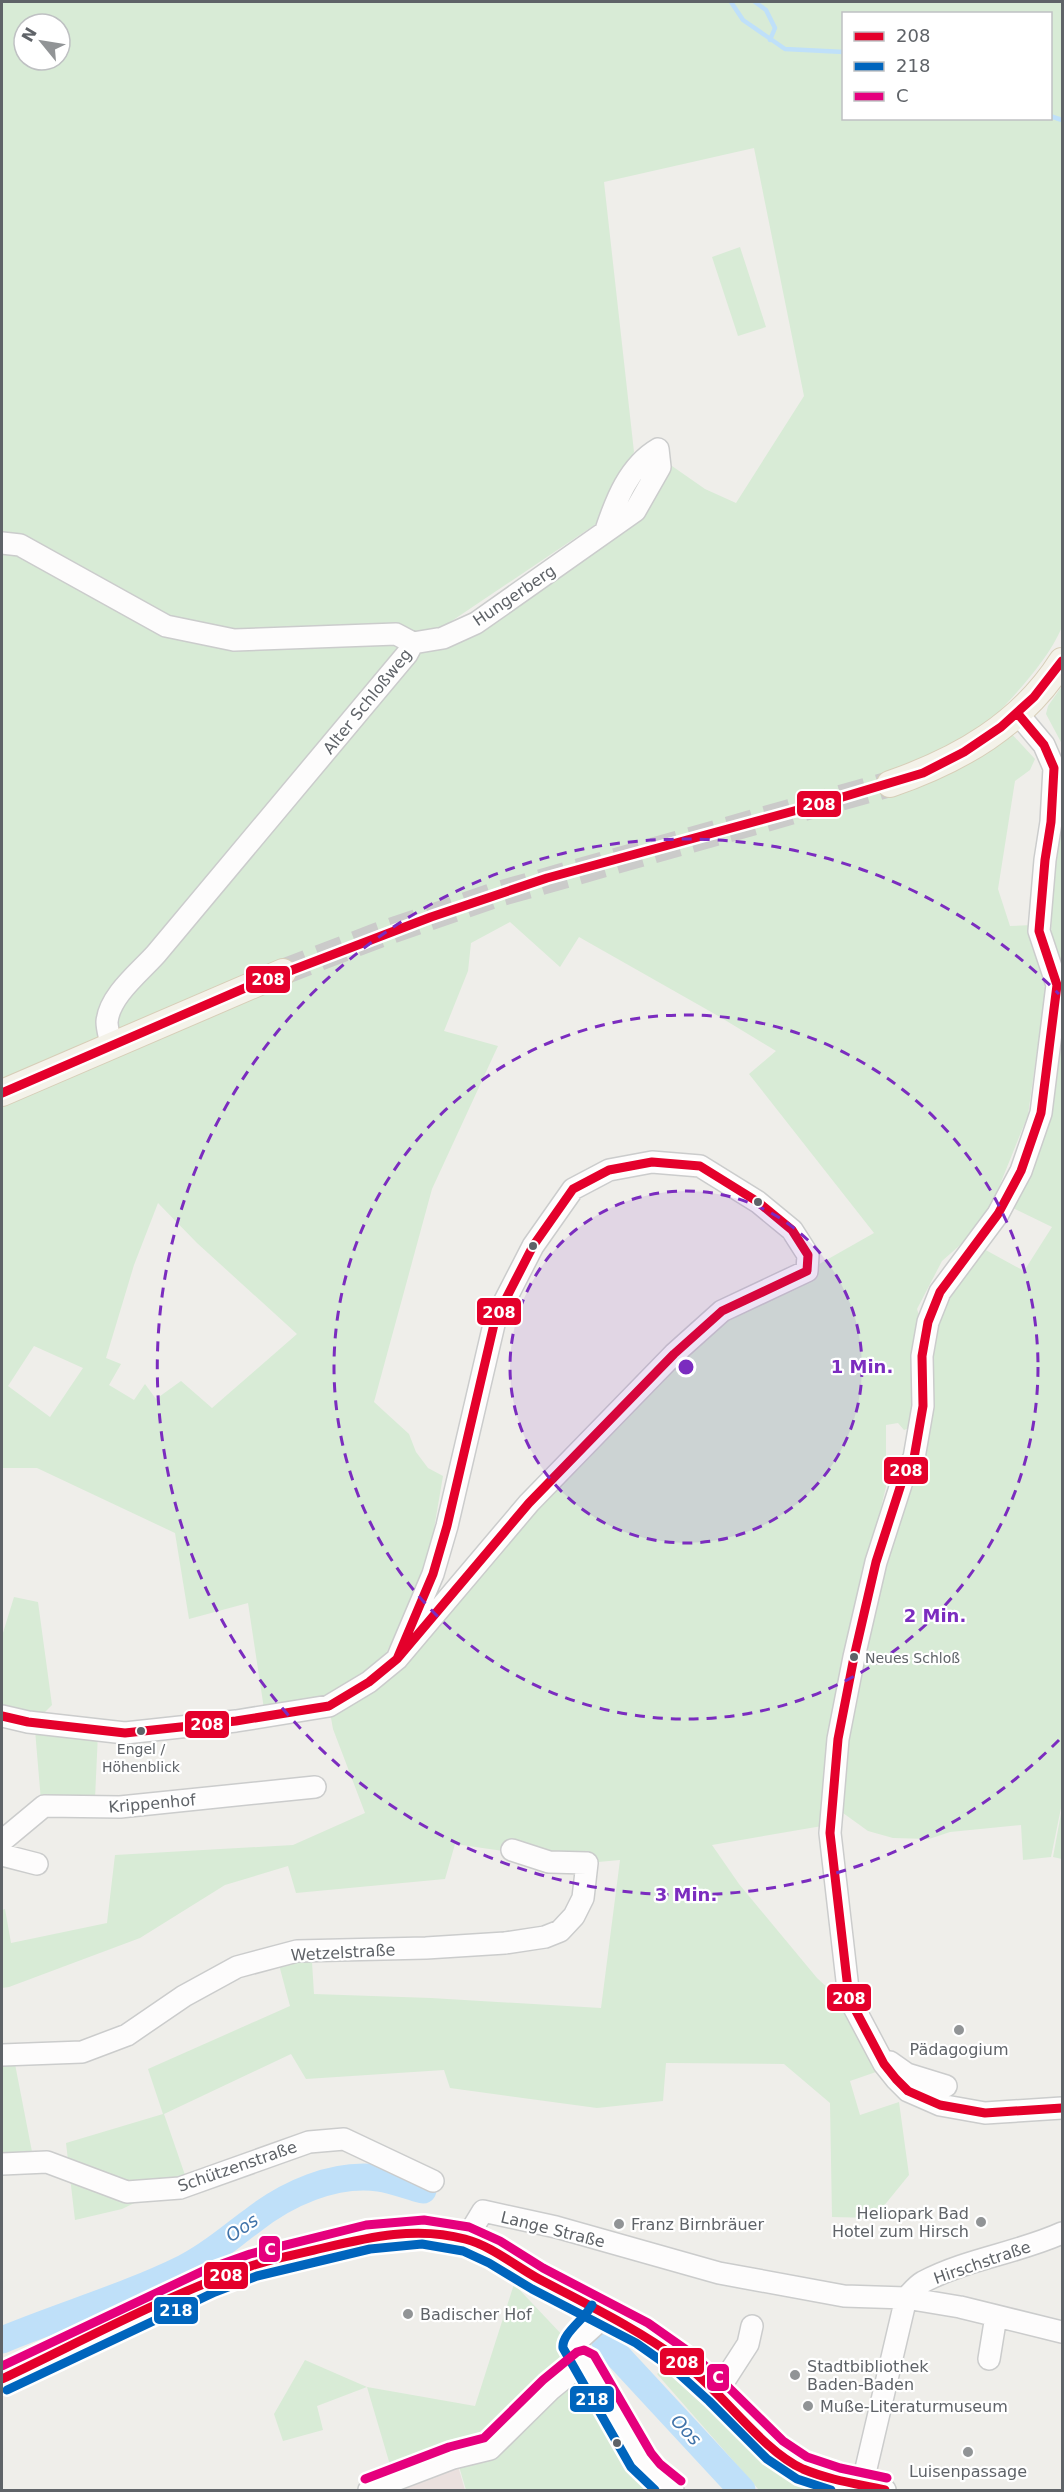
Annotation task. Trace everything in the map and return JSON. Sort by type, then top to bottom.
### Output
[{"type":"main road","points":[[890,784],[952,760],[978,745],[1018,714],[1037,695],[1062,661]]},
{"type":"main road","points":[[2,1093],[283,972]]},
{"type":"street","name":"Hungerberg","points":[[413,643],[443,638],[476,623],[606,530]]},
{"type":"street","name":"Alter Schloßweg","points":[[2,543],[20,545],[166,626],[234,640],[396,634],[413,643],[338,736],[122,992],[110,1008],[107,1023],[111,1045]]},
{"type":"street","points":[[1018,714],[1044,745],[1054,768],[1052,822],[1045,860],[1039,932],[1057,985],[1041,1113],[1016,1180],[998,1214],[940,1292],[928,1322],[922,1356],[923,1406],[914,1458],[905,1472],[876,1562],[851,1669],[834,1768],[830,1833],[849,1998],[884,2064],[908,2091],[940,2105],[985,2113],[1062,2108]]},
{"type":"street","points":[[2,1716],[28,1722],[125,1733],[236,1721],[329,1706],[369,1682],[396,1659],[530,1503],[674,1354],[722,1311],[807,1271],[808,1255],[792,1230],[758,1202],[700,1166],[652,1162],[609,1170],[573,1189],[533,1246],[495,1320],[447,1526],[433,1574],[396,1659]]},
{"type":"street","name":"Krippenhof","points":[[2,1841],[45,1806],[120,1807],[315,1788]]},
{"type":"street","name":"Wetzelstraße","points":[[2,2055],[82,2052],[128,2035],[184,1996],[237,1967],[297,1951],[426,1948],[505,1943],[545,1937],[560,1931],[574,1916],[583,1898],[587,1863],[549,1862],[512,1850]]},
{"type":"street","points":[[2,1855],[37,1864]]},
{"type":"street","points":[[879,2055],[907,2074],[946,2086]]},
{"type":"street","name":"Schützenstraße","points":[[2,2164],[47,2162],[127,2192],[180,2188],[309,2142],[344,2139],[433,2181]]},
{"type":"street","name":"Lange Straße","points":[[466,2239],[483,2211],[556,2227],[719,2273],[844,2296],[906,2298],[1062,2332]]},
{"type":"street","points":[[2,2379],[210,2282],[254,2265],[368,2237],[422,2232],[466,2239],[495,2252],[537,2278],[603,2311],[673,2354],[717,2392],[775,2450],[802,2468],[862,2488],[885,2490]]},
{"type":"street","name":"Hirschstraße","points":[[906,2298],[921,2283],[957,2268],[1042,2242],[1062,2233]]},
{"type":"street","points":[[862,2488],[906,2298]]},
{"type":"street","points":[[603,2311],[596,2324],[574,2344],[640,2460],[673,2490]]},
{"type":"street","points":[[989,2358],[996,2316]]},
{"type":"street","points":[[717,2392],[747,2344],[752,2326]]},
{"type":"street","points":[[369,2490],[453,2458],[490,2449],[551,2389],[584,2362]]},
{"type":"shaded area","points":[[457,2463],[465,2490],[356,2490],[393,2475]]},
{"type":"green space","points":[[2,2],[1062,2],[1062,627],[1041,663],[995,716],[1035,759],[1030,770],[1015,781],[998,889],[1010,926],[1033,925],[1047,979],[1028,1115],[991,1207],[967,1239],[942,1261],[917,1309],[920,1318],[912,1427],[904,1430],[898,1423],[886,1425],[886,1487],[868,1560],[822,1826],[712,1845],[739,1884],[817,1978],[845,2004],[876,2072],[850,2081],[860,2115],[899,2102],[909,2175],[874,2218],[832,2217],[830,2103],[784,2064],[666,2063],[663,2101],[597,2108],[450,2088],[444,2070],[306,2079],[291,2054],[164,2114],[186,2178],[122,2209],[75,2220],[66,2143],[163,2114],[148,2069],[290,2006],[278,1961],[312,1962],[314,1994],[601,2008],[620,1860],[587,1863],[455,1844],[445,1879],[296,1893],[288,1866],[225,1885],[140,1938],[2,1988],[2,1910],[5,1909],[11,1943],[107,1923],[115,1855],[293,1845],[365,1813],[333,1729],[327,1696],[264,1709],[248,1603],[189,1619],[175,1533],[37,1468],[2,1468]],"holes":[[[754,148],[804,396],[736,503],[705,489],[672,466],[668,473],[476,623],[422,641],[596,524],[634,452],[604,182]],[[510,922],[560,967],[579,937],[776,1051],[749,1074],[874,1233],[807,1271],[722,1311],[371,1679],[402,1625],[429,1558],[443,1476],[428,1468],[416,1452],[409,1434],[374,1402],[432,1189],[498,1046],[444,1031],[468,971],[471,943]],[[158,1203],[197,1243],[297,1334],[212,1408],[181,1381],[156,1399],[145,1384],[134,1400],[109,1385],[121,1364],[106,1358],[134,1265]],[[34,1346],[83,1368],[50,1417],[8,1386]]]},
{"type":"green space","points":[[740,247],[766,327],[738,336],[712,257]]},
{"type":"green space","points":[[1062,686],[1062,744],[1046,714],[1048,706]]},
{"type":"green space","points":[[1062,820],[1062,962],[1051,949],[1052,871]]},
{"type":"green space","points":[[1062,1009],[1062,1803],[1051,1857],[1023,1860],[1021,1825],[950,1832],[929,1839],[893,1838],[868,1831],[843,1813],[839,1795],[844,1742],[891,1549],[922,1462],[935,1322],[982,1248],[1024,1271],[1052,1227],[1011,1207]]},
{"type":"green space","points":[[14,1597],[38,1602],[52,1705],[39,1718],[2,1710],[2,1636]]},
{"type":"green space","points":[[35,1730],[98,1733],[95,1799],[41,1801]]},
{"type":"green space","points":[[1062,1808],[1062,1859],[1053,1857]]},
{"type":"green space","points":[[2,2064],[15,2064],[33,2157],[2,2157]]},
{"type":"green space","points":[[514,2284],[565,2338],[570,2356],[567,2362],[485,2437],[393,2475],[367,2387],[475,2406]]},
{"type":"green space","points":[[305,2360],[367,2387],[317,2406],[323,2430],[283,2441],[274,2414]]},
{"type":"green space","points":[[664,2367],[714,2408],[777,2468],[791,2478],[824,2490],[759,2490],[657,2374]]},
{"type":"green space","points":[[582,2378],[625,2458],[652,2490],[466,2490],[458,2463]]},
{"type":"waterway","points":[[731,2],[743,20],[785,49],[842,52]]},
{"type":"waterway","points":[[755,2],[766,10],[775,28],[770,40]]},
{"type":"waterway","points":[[1052,117],[1062,120]]},
{"type":"waterway","name":"Oos","points":[[2,2340],[139,2288],[184,2268],[211,2252],[265,2211],[311,2187],[345,2178],[362,2177],[384,2179],[423,2190]]},
{"type":"waterway","name":"Oos","points":[[605,2342],[742,2490]]},
{"type":"tunnel","points":[[283,972],[379,935],[495,895],[890,784]]},
{"type":"transit line","name":"208","points":[[2,1093],[245,988],[431,917],[547,878],[816,805],[923,773],[964,752],[1001,727],[1034,697],[1062,661]]},
{"type":"transit line","name":"208","points":[[1018,714],[1044,745],[1054,768],[1051,822],[1045,860],[1039,931],[1057,985],[1041,1113],[1021,1171],[998,1214],[940,1292],[928,1322],[922,1356],[923,1406],[914,1458],[905,1472],[876,1562],[854,1657],[838,1739],[830,1833],[849,1998],[884,2064],[896,2079],[908,2091],[940,2105],[985,2113],[1062,2108]]},
{"type":"transit line","name":"208","points":[[652,1162],[700,1166],[758,1202],[792,1230],[808,1255],[807,1271],[722,1311],[674,1354],[529,1503],[397,1659],[433,1574],[447,1526],[495,1320],[533,1246],[573,1189],[609,1170],[652,1162]]},
{"type":"transit line","name":"208","points":[[2,1716],[28,1722],[125,1733],[236,1721],[329,1706],[369,1682],[397,1659]]},
{"type":"transit line","name":"C","points":[[2,2366],[205,2270],[250,2254],[366,2225],[424,2220],[469,2227],[500,2241],[543,2268],[648,2323],[692,2354],[783,2441],[807,2457],[840,2468],[887,2478]]},
{"type":"transit line","name":"208","points":[[2,2379],[187,2291],[260,2263],[394,2234],[447,2235],[485,2246],[664,2349],[696,2373],[756,2434],[787,2460],[823,2476],[885,2490]]},
{"type":"transit line","name":"218","points":[[7,2390],[215,2292],[257,2276],[370,2249],[422,2244],[463,2251],[489,2263],[532,2289],[636,2343],[677,2372],[767,2459],[797,2479],[831,2490]]},
{"type":"transit line","name":"218","points":[[592,2305],[569,2332],[563,2348],[631,2467],[655,2490]]},
{"type":"transit line","name":"C","points":[[365,2479],[449,2447],[484,2438],[543,2380],[577,2352],[584,2350],[594,2355],[651,2453],[660,2464],[681,2481]]},
{"type":"place","name":"Neues Schloß","points":[[854,1657]]},
{"type":"place","name":"Engel / Höhenblick","points":[[141,1731]]},
{"type":"place","name":"Pädagogium","points":[[959,2030]]},
{"type":"place","name":"Heliopark Bad Hotel zum Hirsch","points":[[981,2222]]},
{"type":"place","name":"Franz Birnbräuer","points":[[619,2224]]},
{"type":"place","name":"Badischer Hof","points":[[408,2314]]},
{"type":"place","name":"Stadtbibliothek Baden-Baden","points":[[795,2375]]},
{"type":"place","name":"Muße-Literaturmuseum","points":[[808,2406]]},
{"type":"place","name":"Luisenpassage","points":[[968,2452]]}]
